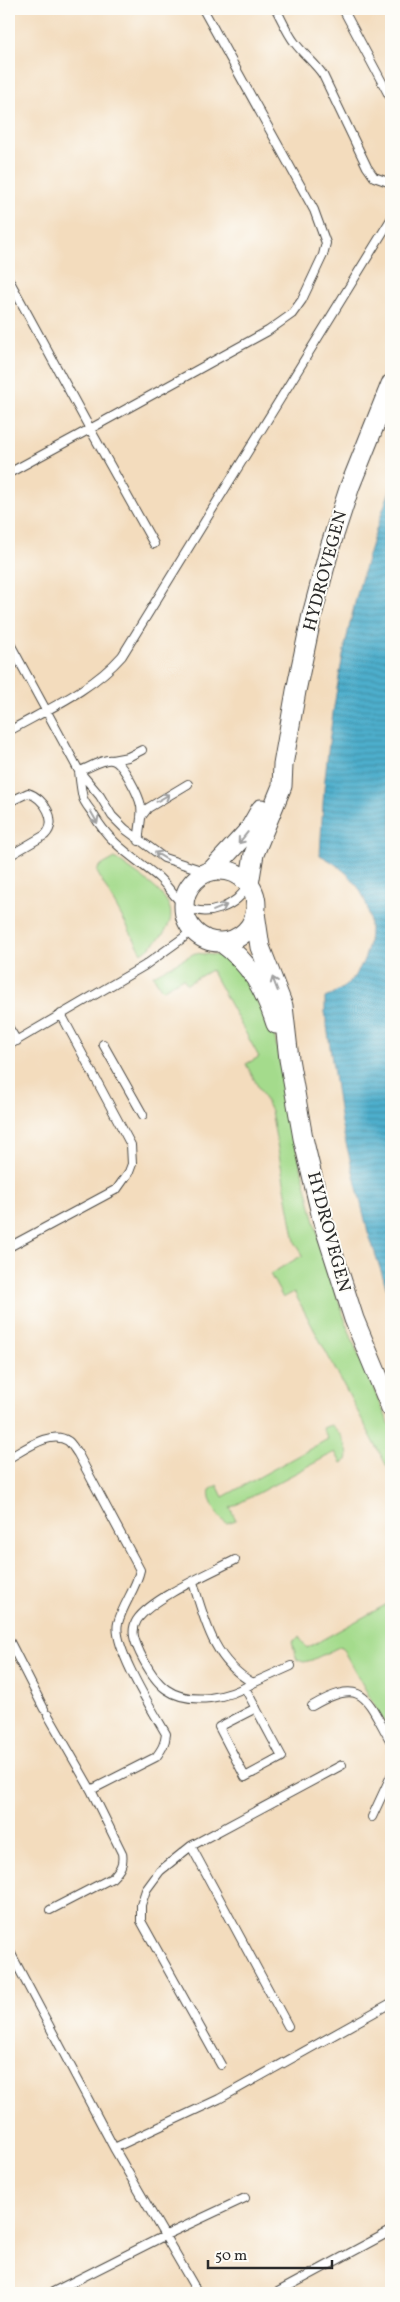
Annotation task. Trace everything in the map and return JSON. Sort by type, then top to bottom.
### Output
[{"type":"street","name":"HYDROVEGEN","points":[[391,384],[350,486],[330,547],[312,615],[283,765],[282,786],[254,854],[249,884],[255,898],[255,914],[260,947],[283,1006],[287,1049],[303,1138],[323,1222],[354,1319],[391,1408]]},
{"type":"street","name":"HYDROVEGEN","points":[[184,904],[187,891],[195,880],[210,871],[249,830],[283,765]]},
{"type":"street","points":[[210,871],[233,872],[249,884]]},
{"type":"street","points":[[184,904],[186,918],[192,930],[210,941],[232,940],[243,934],[251,925],[255,914]]},
{"type":"street","name":"HYDROVEGEN","points":[[221,942],[236,953],[254,975],[264,992],[277,1029],[287,1049]]},
{"type":"lane","points":[[9,473],[254,339],[292,314],[302,300],[323,255],[326,243],[314,210],[203,9]]},
{"type":"lane","points":[[276,9],[293,41],[324,75],[367,167],[374,177],[391,183]]},
{"type":"lane","points":[[343,9],[391,99]]},
{"type":"lane","points":[[9,731],[97,680],[122,656],[391,220]]},
{"type":"lane","points":[[9,280],[154,544]]},
{"type":"lane","points":[[9,642],[79,772],[100,796],[112,816],[139,841],[174,863],[210,871]]},
{"type":"lane","points":[[79,772],[112,760],[128,757],[142,750]]},
{"type":"lane","points":[[112,760],[124,770],[139,799],[141,816],[138,828],[139,841]]},
{"type":"lane","points":[[79,772],[83,798],[110,840],[158,878],[184,904],[197,910],[212,912],[233,901],[249,884]]},
{"type":"lane","points":[[141,816],[148,808],[188,784]]},
{"type":"lane","points":[[9,802],[28,793],[33,795],[46,807],[52,822],[49,831],[45,835],[9,856]]},
{"type":"lane","points":[[9,1045],[150,962],[192,930]]},
{"type":"lane","points":[[9,1247],[117,1189],[130,1172],[132,1164],[131,1145],[61,1014]]},
{"type":"lane","points":[[9,1028],[16,1040]]},
{"type":"lane","points":[[103,1044],[143,1116]]},
{"type":"lane","points":[[9,1458],[49,1438],[61,1438],[69,1442],[78,1454],[140,1570],[137,1584],[118,1624],[118,1636],[123,1654],[166,1734],[165,1742],[163,1749],[156,1757],[92,1790]]},
{"type":"lane","points":[[235,1560],[151,1606],[136,1623],[134,1638],[145,1665],[160,1685],[172,1693],[186,1698],[215,1697],[245,1688],[291,1666]]},
{"type":"lane","points":[[193,1582],[207,1627],[222,1655],[236,1672],[253,1683]]},
{"type":"lane","points":[[9,1640],[46,1712],[92,1790],[122,1853],[122,1866],[112,1878],[50,1910]]},
{"type":"lane","points":[[245,1688],[256,1708],[282,1757],[245,1777],[219,1727],[256,1708]]},
{"type":"lane","points":[[312,1706],[333,1694],[357,1693],[365,1698],[391,1742]]},
{"type":"lane","points":[[221,2065],[141,1921],[141,1905],[146,1890],[160,1871],[191,1846],[342,1765]]},
{"type":"lane","points":[[372,1817],[391,1776]]},
{"type":"lane","points":[[191,1846],[288,2026]]},
{"type":"lane","points":[[9,1950],[114,2148],[198,2293]]},
{"type":"lane","points":[[114,2148],[219,2099],[391,2003]]},
{"type":"lane","points":[[51,2293],[166,2235],[245,2198]]},
{"type":"lane","points":[[276,2293],[391,2230]]},
{"type":"green space","points":[[115,858],[157,890],[166,900],[171,912],[169,924],[160,938],[142,953],[97,872],[99,867]]},
{"type":"green space","points":[[195,953],[222,956],[239,966],[274,1033],[299,1159],[325,1262],[353,1342],[391,1428],[391,1474],[294,1292],[283,1298],[270,1274],[303,1255],[295,1242],[271,1111],[246,1064],[259,1057],[211,970],[187,984],[183,978],[162,990],[153,975]]},
{"type":"green space","points":[[331,1425],[344,1441],[348,1456],[347,1460],[341,1463],[335,1452],[230,1508],[236,1520],[227,1523],[220,1518],[210,1498],[210,1490],[217,1485],[223,1497],[328,1439],[322,1428]]},
{"type":"green space","points":[[391,1602],[391,1735],[341,1646],[304,1662],[297,1660],[292,1642],[299,1637],[307,1648]]},
{"type":"water","points":[[391,488],[391,1301],[368,1232],[341,1123],[325,1012],[325,998],[345,986],[355,976],[362,964],[370,937],[368,909],[363,896],[352,879],[339,867],[320,855],[331,725],[343,656],[368,554]]}]
